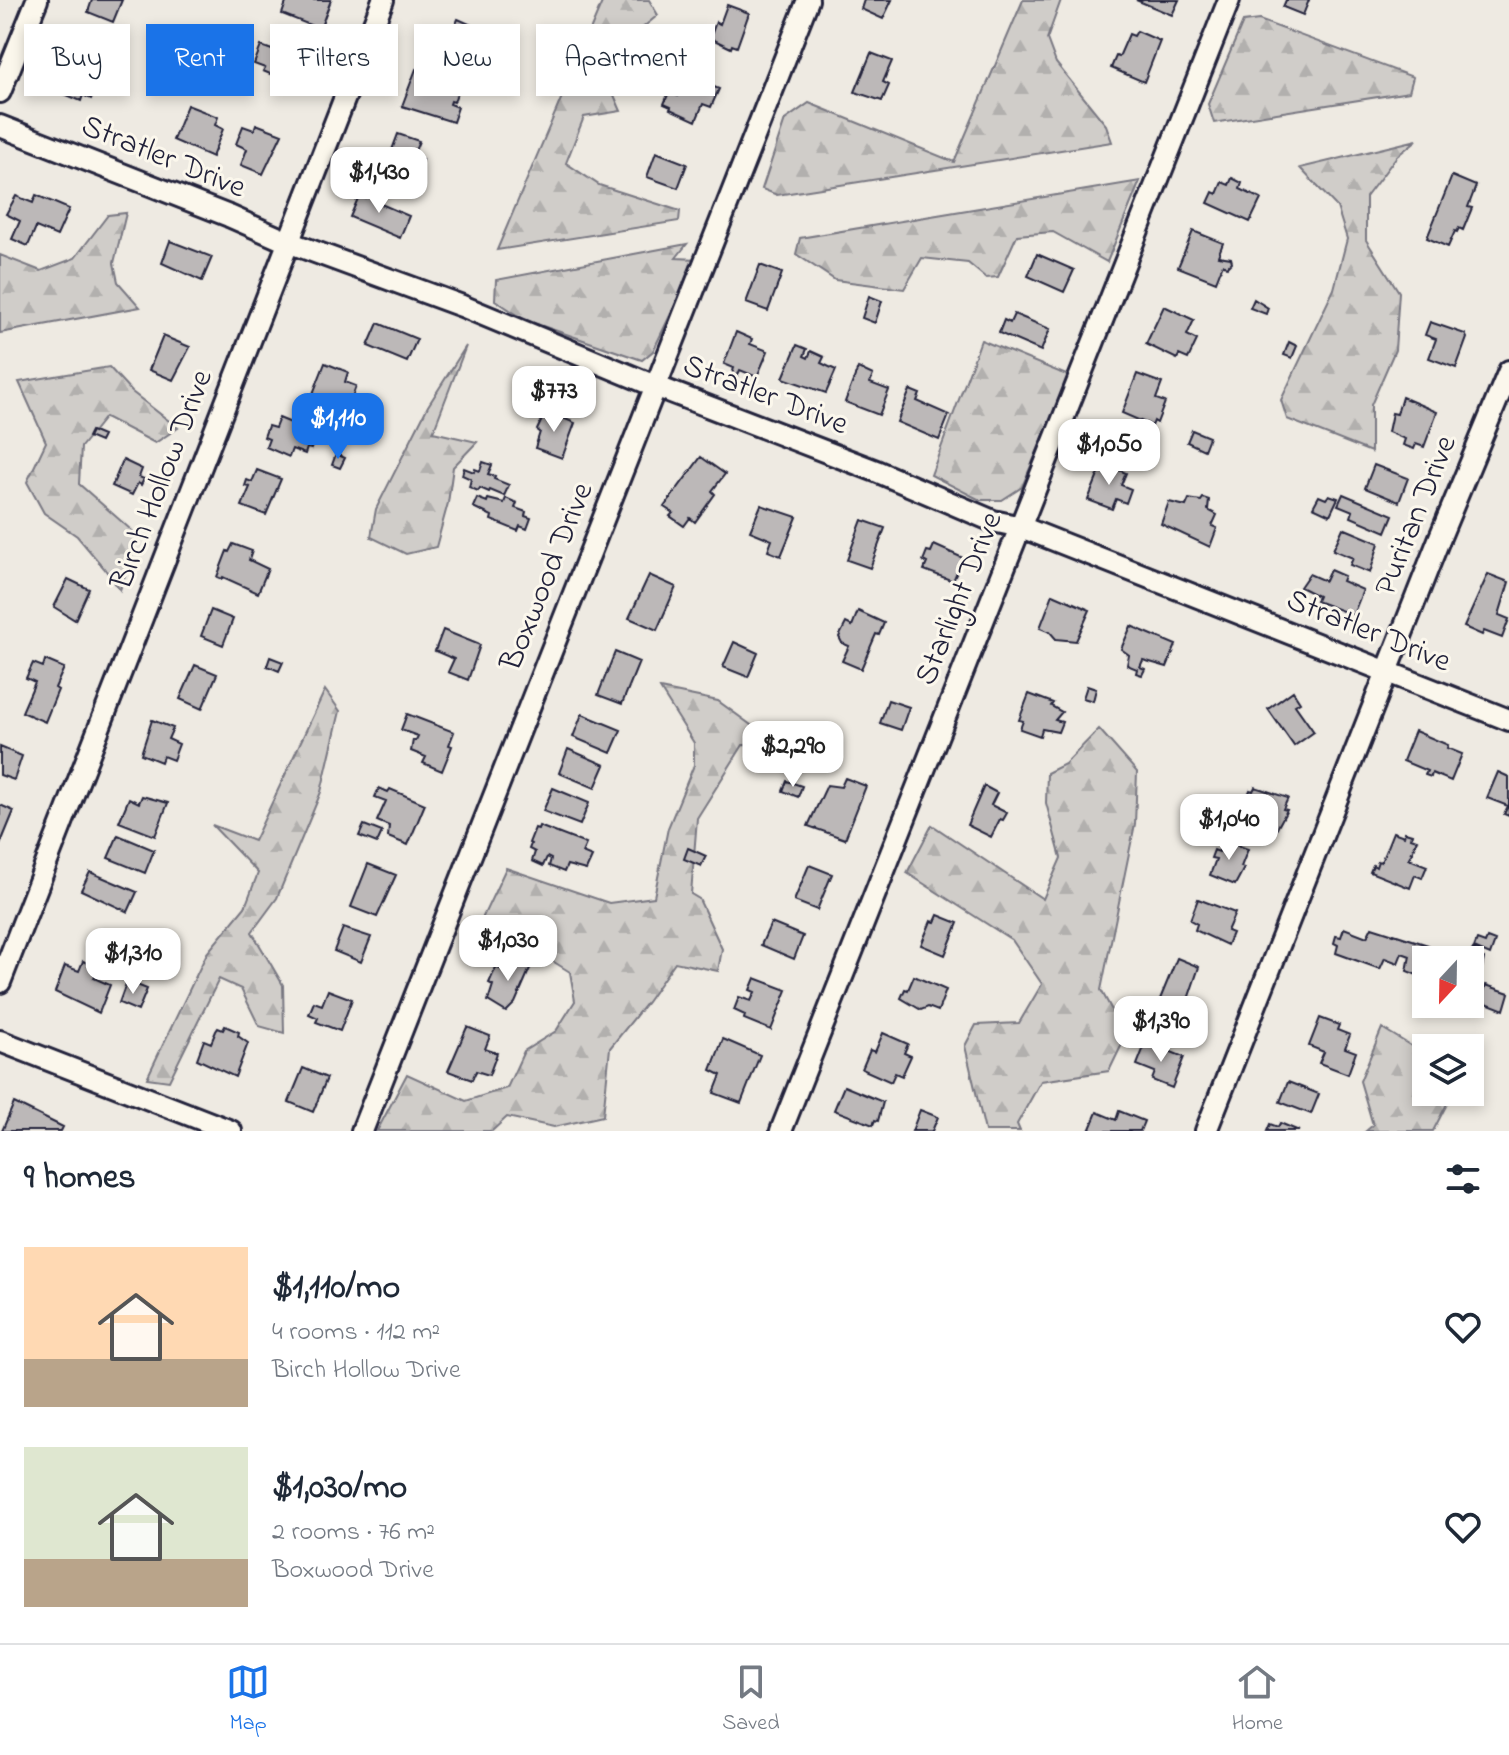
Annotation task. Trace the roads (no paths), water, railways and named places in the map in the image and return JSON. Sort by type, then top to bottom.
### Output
[{"type":"street","points":[[0,92],[37,0]]},
{"type":"street","name":"Birch Hollow Drive","points":[[0,982],[383,0]]},
{"type":"street","name":"Boxwood Drive","points":[[362,1131],[808,0]]},
{"type":"street","name":"Starlight Drive","points":[[781,1131],[1229,0]]},
{"type":"street","name":"Stratler Drive","points":[[0,126],[288,242],[462,306],[655,386],[876,471],[993,521],[1021,527],[1509,720]]},
{"type":"street","name":"Puritan Drive","points":[[1206,1131],[1509,371]]},
{"type":"street","points":[[0,1041],[231,1131]]}]
